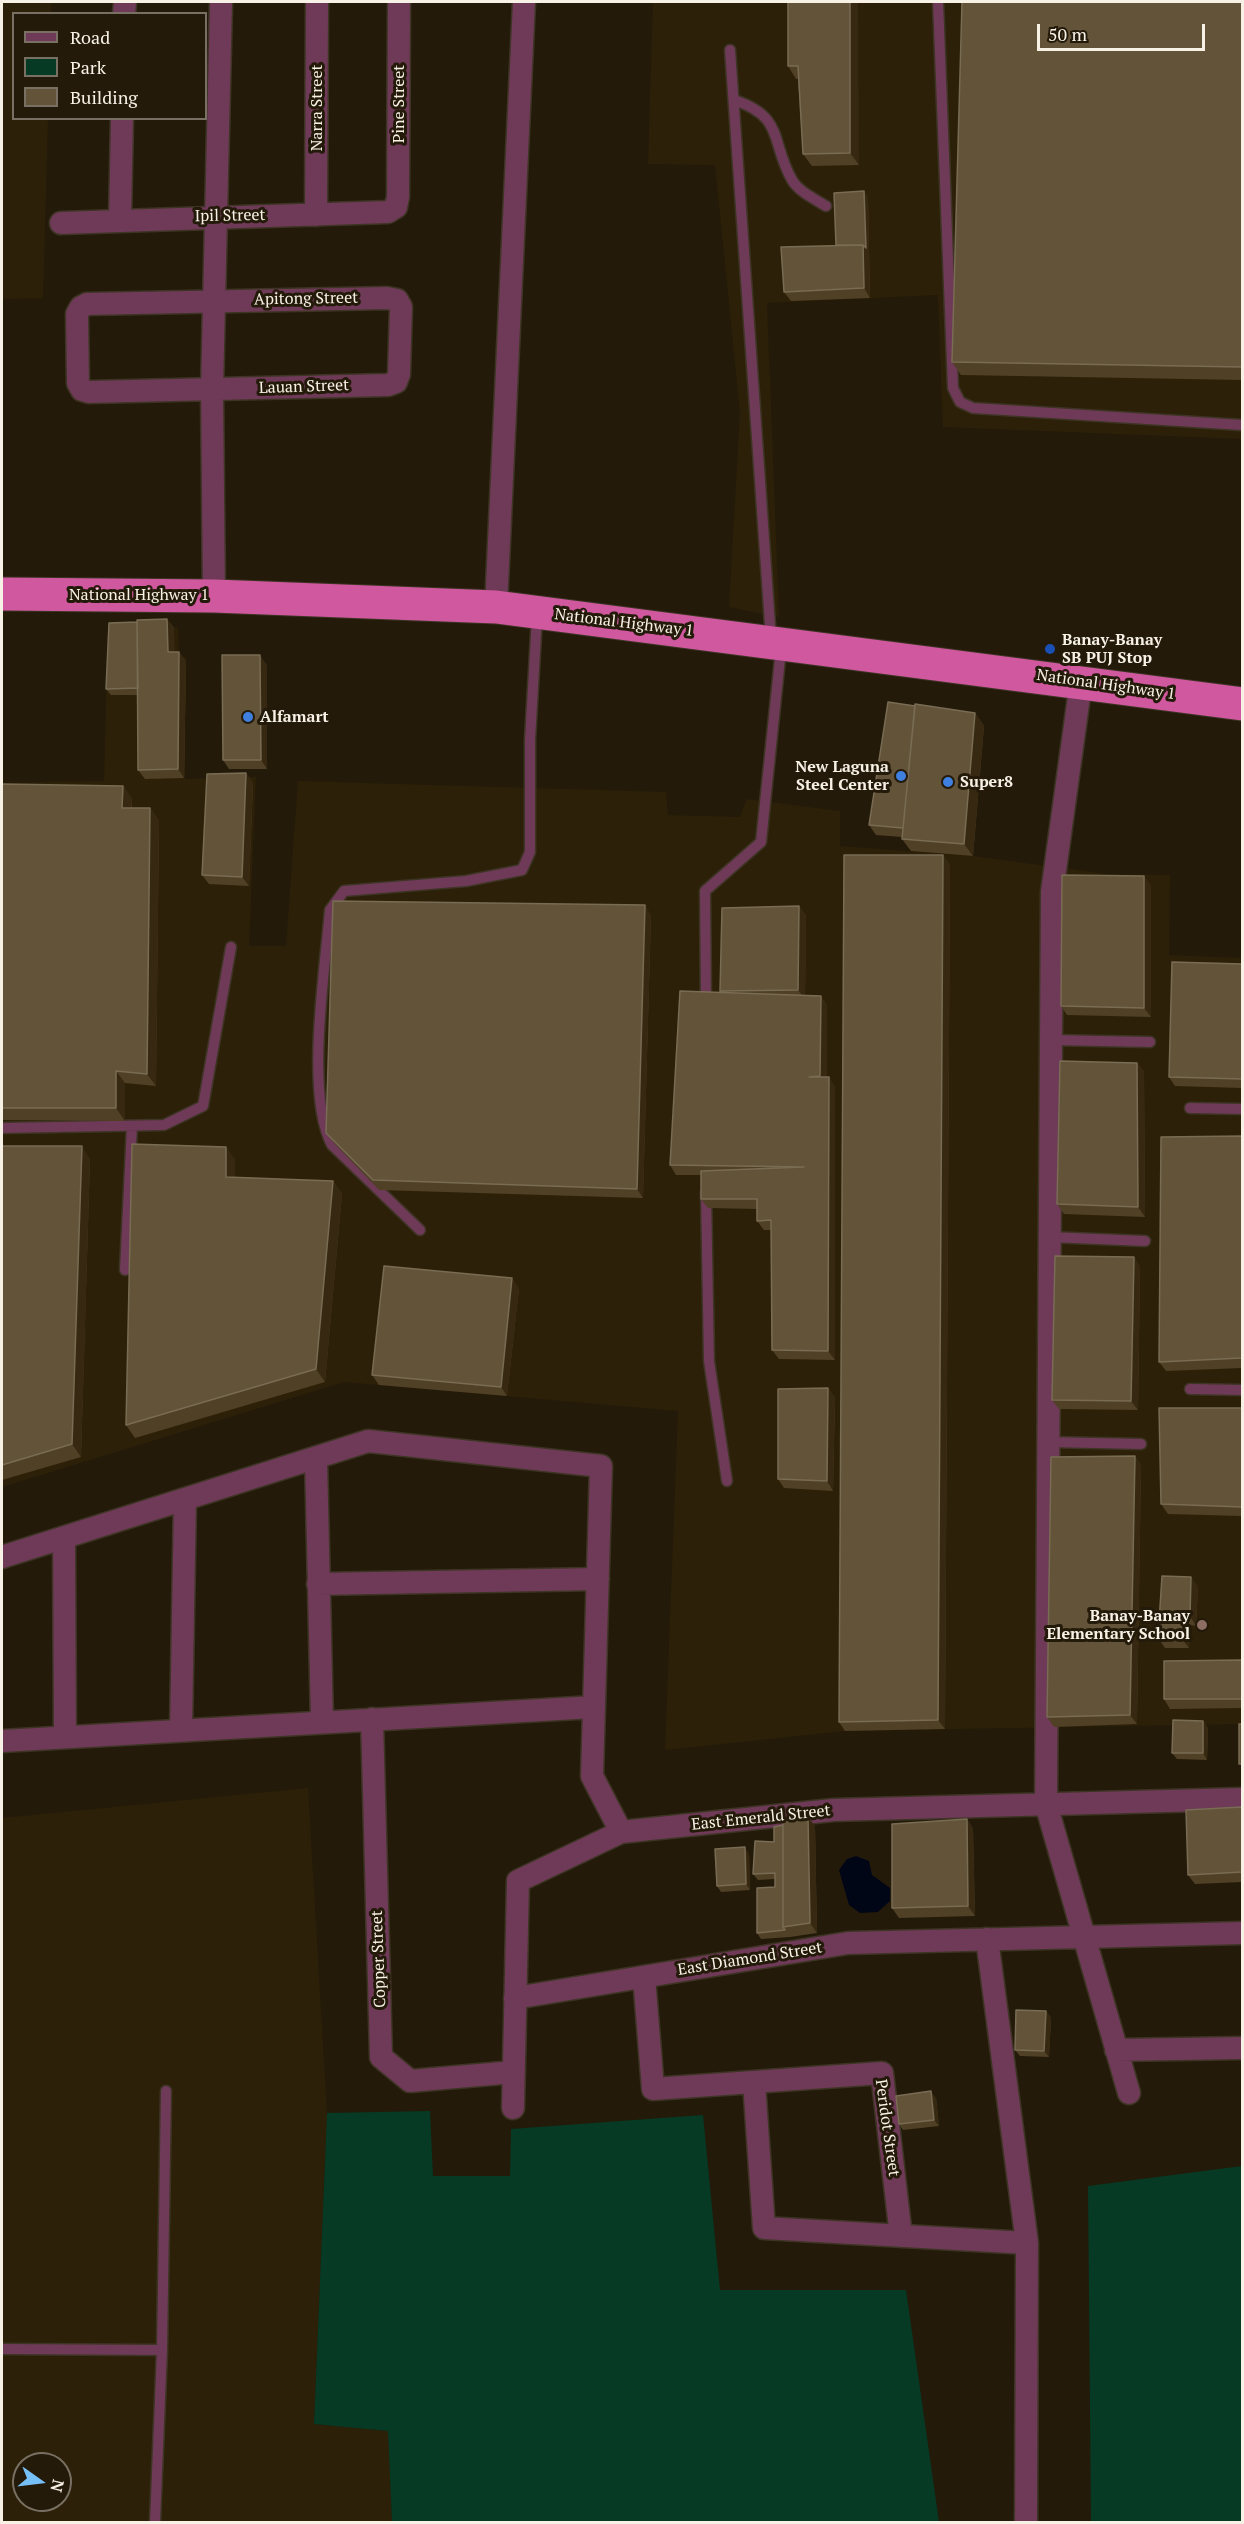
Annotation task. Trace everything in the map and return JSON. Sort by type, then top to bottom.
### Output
[{"type":"highway","name":"National Highway 1","points":[[2,594],[214,596],[496,607],[1242,704]]},
{"type":"street","points":[[214,596],[212,390],[220,2]]},
{"type":"street","name":"Narra Street","points":[[316,215],[317,2]]},
{"type":"street","name":"Pine Street","points":[[396,207],[399,2]]},
{"type":"street","points":[[496,607],[524,2]]},
{"type":"street","points":[[120,220],[122,120]]},
{"type":"street","name":"Ipil Street","points":[[61,223],[388,212],[396,207]]},
{"type":"street","name":"Apitong Street","points":[[212,390],[89,392],[82,390],[78,383],[77,314],[81,307],[87,304],[387,297],[397,300],[401,307],[399,374],[396,382]]},
{"type":"street","name":"Lauan Street","points":[[212,390],[388,385],[396,382]]},
{"type":"street","points":[[1081,682],[1052,892],[1046,1804],[1129,2093]]},
{"type":"street","points":[[2,1557],[368,1441],[601,1466],[592,1776],[621,1832]]},
{"type":"street","points":[[315,1458],[322,1722]]},
{"type":"street","points":[[181,1730],[185,1499]]},
{"type":"street","points":[[64,1538],[64,1737]]},
{"type":"street","points":[[318,1584],[597,1579]]},
{"type":"street","points":[[2,1741],[594,1707]]},
{"type":"street","name":"Copper Street","points":[[372,1719],[381,2057],[410,2081],[514,2072]]},
{"type":"street","name":"East Emerald Street","points":[[513,2108],[518,1881],[621,1832],[833,1810],[1242,1799]]},
{"type":"street","name":"East Diamond Street","points":[[516,1998],[848,1943],[1242,1933]]},
{"type":"street","points":[[987,1939],[1027,2243],[1026,2523]]},
{"type":"street","name":"Peridot Street","points":[[644,1977],[653,2089],[882,2073],[901,2235]]},
{"type":"street","points":[[1116,2050],[1242,2048]]},
{"type":"street","points":[[754,2082],[764,2228],[1027,2243]]},
{"type":"lane","points":[[938,2],[953,388],[960,402],[973,408],[1242,425]]},
{"type":"lane","points":[[706,1001],[705,891],[761,842],[777,642],[730,50]]},
{"type":"lane","points":[[734,100],[756,107],[771,125],[793,181],[804,192],[826,206]]},
{"type":"lane","points":[[420,1230],[332,1146],[324,1130],[318,1066],[330,910],[344,891],[466,881],[522,870],[530,852],[530,740],[538,612]]},
{"type":"lane","points":[[2,1128],[164,1125],[203,1106],[231,947]]},
{"type":"lane","points":[[1051,1040],[1150,1042]]},
{"type":"lane","points":[[1191,1108],[1242,1109]]},
{"type":"lane","points":[[125,1270],[132,1126]]},
{"type":"lane","points":[[706,1187],[709,1361],[727,1480]]},
{"type":"lane","points":[[1049,1237],[1145,1242]]},
{"type":"lane","points":[[1190,1389],[1242,1390]]},
{"type":"lane","points":[[1048,1442],[1142,1444]]},
{"type":"lane","points":[[155,2523],[162,2350],[166,2091]]},
{"type":"lane","points":[[2,2349],[162,2350]]},
{"type":"shaded area","points":[[2,2],[51,2],[51,12],[12,12],[12,120],[48,120],[43,298],[2,299]]},
{"type":"shaded area","points":[[653,2],[1242,2],[1242,439],[943,427],[938,295],[767,303],[779,617],[729,607],[740,413],[715,165],[648,164]]},
{"type":"shaded area","points":[[178,627],[179,656],[186,657],[185,779],[256,777],[249,946],[286,946],[298,781],[666,792],[668,815],[740,817],[747,799],[840,811],[840,846],[973,856],[1106,874],[1170,875],[1169,955],[1242,958],[1242,1724],[845,1731],[665,1750],[678,1411],[344,1382],[2,1487],[2,783],[104,781],[108,629]]},
{"type":"shaded area","points":[[308,1788],[327,2113],[314,2424],[389,2431],[392,2522],[2,2522],[2,1818]]},
{"type":"green space","points":[[430,2111],[433,2176],[510,2176],[511,2129],[703,2115],[720,2290],[906,2290],[939,2522],[392,2522],[388,2431],[314,2424],[327,2113]]},
{"type":"green space","points":[[1242,2166],[1242,2522],[1091,2522],[1088,2186]]},
{"type":"water","points":[[856,1856],[869,1861],[872,1875],[890,1888],[890,1901],[878,1912],[860,1913],[849,1905],[839,1870],[847,1859]]},
{"type":"building","points":[[788,2],[850,2],[850,153],[803,154],[798,66],[788,66]]},
{"type":"building","points":[[962,2],[1242,2],[1242,367],[952,362]]},
{"type":"building","points":[[864,191],[866,248],[863,245],[836,245],[834,193]]},
{"type":"building","points":[[863,245],[864,288],[784,292],[781,247]]},
{"type":"building","points":[[167,619],[168,652],[179,652],[178,769],[138,770],[137,620]]},
{"type":"building","points":[[137,622],[138,688],[106,689],[109,623]]},
{"type":"building","name":"Alfamart","points":[[222,655],[260,655],[261,760],[223,760]]},
{"type":"building","name":"New Laguna Steel Center","points":[[888,702],[915,706],[903,828],[869,825]]},
{"type":"building","name":"Super8","points":[[915,704],[975,713],[964,844],[902,839]]},
{"type":"building","points":[[246,773],[242,877],[202,875],[207,774]]},
{"type":"building","points":[[2,784],[123,786],[122,808],[150,808],[147,1074],[116,1071],[116,1108],[2,1108]]},
{"type":"building","points":[[844,855],[943,855],[938,1720],[839,1722]]},
{"type":"building","points":[[1062,875],[1144,876],[1144,1008],[1061,1006]]},
{"type":"building","points":[[333,901],[645,905],[637,1189],[373,1180],[326,1133]]},
{"type":"building","points":[[799,906],[798,990],[720,991],[722,908]]},
{"type":"building","points":[[1172,962],[1242,964],[1242,1079],[1169,1077]]},
{"type":"building","points":[[680,991],[821,996],[820,1076],[809,1077],[829,1077],[828,1351],[772,1350],[771,1220],[757,1221],[757,1199],[701,1199],[701,1171],[804,1167],[670,1165]]},
{"type":"building","points":[[1060,1061],[1137,1063],[1138,1207],[1057,1204]]},
{"type":"building","points":[[1242,1136],[1242,1358],[1159,1362],[1161,1137]]},
{"type":"building","points":[[132,1144],[226,1147],[226,1177],[333,1181],[316,1369],[126,1425]]},
{"type":"building","points":[[2,1146],[82,1146],[72,1444],[2,1465]]},
{"type":"building","points":[[1055,1256],[1134,1257],[1131,1401],[1052,1400]]},
{"type":"building","points":[[384,1266],[512,1278],[501,1387],[372,1375]]},
{"type":"building","points":[[828,1388],[827,1481],[778,1479],[778,1389]]},
{"type":"building","points":[[1159,1408],[1242,1408],[1242,1507],[1161,1504]]},
{"type":"building","points":[[1135,1456],[1130,1715],[1047,1717],[1051,1457]]},
{"type":"building","points":[[1162,1576],[1191,1577],[1190,1616],[1183,1616],[1182,1639],[1158,1638]]},
{"type":"building","points":[[1242,1660],[1242,1699],[1164,1699],[1164,1661]]},
{"type":"building","points":[[1173,1720],[1203,1721],[1203,1753],[1172,1753]]},
{"type":"building","points":[[1239,1724],[1242,1724],[1242,1764],[1239,1764]]},
{"type":"building","points":[[1242,1807],[1242,1872],[1188,1875],[1186,1810]]},
{"type":"building","points":[[808,1817],[810,1923],[783,1927],[783,1822]]},
{"type":"building","points":[[967,1819],[968,1906],[892,1908],[892,1824]]},
{"type":"building","points":[[783,1825],[783,1927],[785,1930],[757,1933],[757,1888],[775,1887],[775,1873],[753,1874],[755,1841],[774,1842],[774,1827]]},
{"type":"building","points":[[745,1847],[746,1884],[717,1886],[715,1849]]},
{"type":"building","points":[[1016,2010],[1046,2011],[1044,2051],[1015,2050]]},
{"type":"building","points":[[931,2091],[934,2120],[899,2124],[896,2096]]},
{"type":"place","name":"Banay-Banay SB PUJ Stop","points":[[1050,649]]},
{"type":"place","name":"Alfamart","points":[[248,717]]},
{"type":"place","name":"New Laguna Steel Center","points":[[901,776]]},
{"type":"place","name":"Super8","points":[[948,782]]},
{"type":"place","name":"Banay-Banay Elementary School","points":[[1202,1625]]}]
